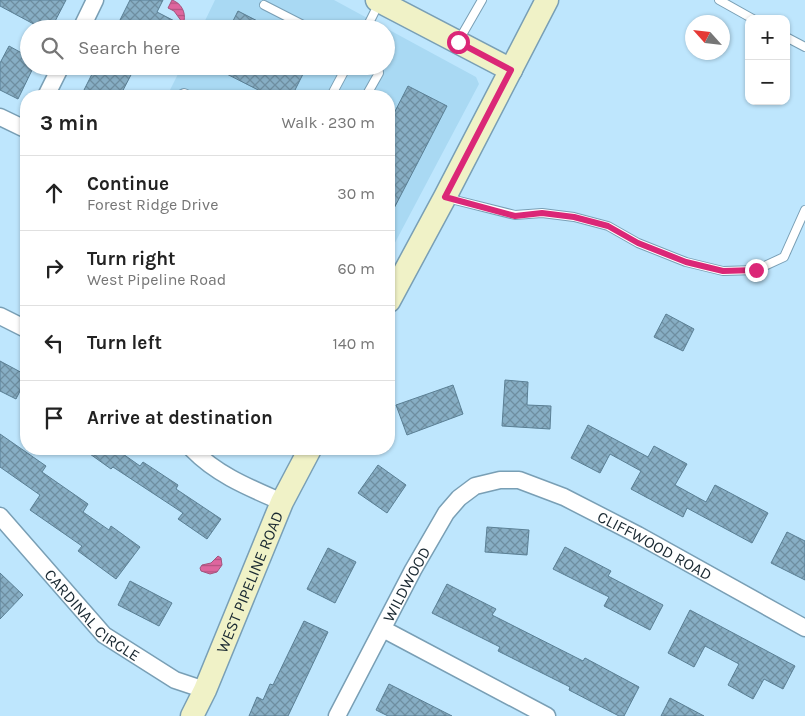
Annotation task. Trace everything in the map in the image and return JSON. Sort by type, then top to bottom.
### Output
[{"type":"main road","points":[[395,289],[547,0]]},
{"type":"main road","points":[[378,1],[511,70]]},
{"type":"main road","name":"WEST PIPELINE ROAD","points":[[192,716],[205,690],[282,502],[307,455]]},
{"type":"street","points":[[85,20],[95,0]]},
{"type":"street","points":[[49,90],[56,75]]},
{"type":"street","points":[[0,117],[20,127]]},
{"type":"street","points":[[0,316],[20,326]]},
{"type":"street","points":[[198,455],[231,480],[282,502]]},
{"type":"street","name":"CLIFFWOOD ROAD","points":[[500,480],[519,480],[564,497],[638,535],[805,628]]},
{"type":"street","name":"WILDWOOD","points":[[337,716],[413,570],[446,513],[459,498],[475,486],[500,480]]},
{"type":"street","name":"CARDINAL CIRCLE","points":[[0,516],[104,635],[175,680],[205,690]]},
{"type":"street","points":[[382,629],[547,716]]},
{"type":"lane","points":[[458,42],[482,0]]},
{"type":"lane","points":[[719,0],[746,15]]},
{"type":"lane","points":[[370,20],[378,1]]},
{"type":"lane","points":[[264,5],[293,20]]},
{"type":"lane","points":[[790,39],[805,47]]},
{"type":"lane","points":[[334,90],[342,75]]},
{"type":"lane","points":[[369,90],[378,75]]},
{"type":"lane","points":[[445,197],[515,216],[542,213],[574,217],[608,226],[638,243],[686,262],[723,271],[756,270],[784,257],[805,210]]},
{"type":"shaded area","points":[[172,0],[178,3],[182,8],[184,20],[181,20],[174,11],[168,8]]},
{"type":"shaded area","points":[[215,0],[334,0],[371,20],[205,20]]},
{"type":"shaded area","points":[[395,33],[476,77],[479,84],[395,243],[395,90],[170,90],[178,75],[395,75]]},
{"type":"shaded area","points":[[218,556],[221,558],[222,565],[217,572],[210,574],[201,571],[202,565],[211,563]]},
{"type":"building","points":[[0,0],[66,0],[56,20],[26,20],[0,6]]},
{"type":"building","points":[[130,0],[163,0],[157,12],[173,20],[120,20]]},
{"type":"building","points":[[238,11],[256,20],[234,20]]},
{"type":"building","points":[[9,46],[20,52],[20,75],[30,75],[22,90],[20,90],[18,99],[0,90],[0,63]]},
{"type":"building","points":[[92,75],[131,75],[123,90],[84,90]]},
{"type":"building","points":[[229,75],[302,75],[295,90],[258,90]]},
{"type":"building","points":[[408,86],[447,106],[395,206],[395,111]]},
{"type":"building","points":[[666,314],[694,329],[683,351],[654,337]]},
{"type":"building","points":[[0,361],[20,372],[20,391],[16,399],[0,391]]},
{"type":"building","points":[[505,380],[528,382],[527,405],[551,406],[550,429],[502,426]]},
{"type":"building","points":[[453,385],[463,414],[407,435],[396,405]]},
{"type":"building","points":[[588,425],[648,457],[654,446],[687,464],[675,485],[706,502],[715,485],[768,513],[752,543],[687,508],[683,517],[631,489],[641,471],[610,454],[600,473],[571,458]]},
{"type":"building","points":[[0,434],[20,448],[20,455],[30,455],[46,466],[42,472],[88,504],[83,512],[109,530],[111,526],[140,547],[116,579],[78,551],[82,546],[30,510],[40,495],[0,467]]},
{"type":"building","points":[[91,455],[124,455],[140,466],[143,462],[178,485],[176,489],[221,519],[207,539],[178,519],[183,513],[113,467],[111,469]]},
{"type":"building","points":[[378,465],[406,485],[387,513],[358,493]]},
{"type":"building","points":[[487,527],[529,530],[527,555],[485,552]]},
{"type":"building","points":[[787,532],[805,541],[805,580],[771,563]]},
{"type":"building","points":[[565,547],[611,571],[608,576],[663,605],[650,630],[604,606],[609,597],[553,569]]},
{"type":"building","points":[[328,548],[356,562],[335,603],[307,589]]},
{"type":"building","points":[[0,573],[23,595],[0,619]]},
{"type":"building","points":[[130,581],[172,603],[159,626],[118,605]]},
{"type":"building","points":[[447,584],[496,609],[492,615],[583,661],[585,658],[639,687],[624,716],[619,716],[569,690],[570,687],[498,651],[500,647],[432,613]]},
{"type":"building","points":[[690,610],[795,666],[783,689],[764,679],[753,699],[728,685],[739,664],[705,646],[694,667],[668,653]]},
{"type":"building","points":[[304,621],[328,632],[288,716],[249,716],[257,697],[263,700],[270,684],[273,685]]},
{"type":"building","points":[[389,684],[452,716],[388,716],[376,710]]},
{"type":"building","points":[[670,698],[704,716],[661,716]]},
{"type":"route","points":[[458,42],[511,70],[445,197],[515,216],[542,213],[574,217],[608,226],[638,243],[686,262],[723,271],[756,270]]}]
